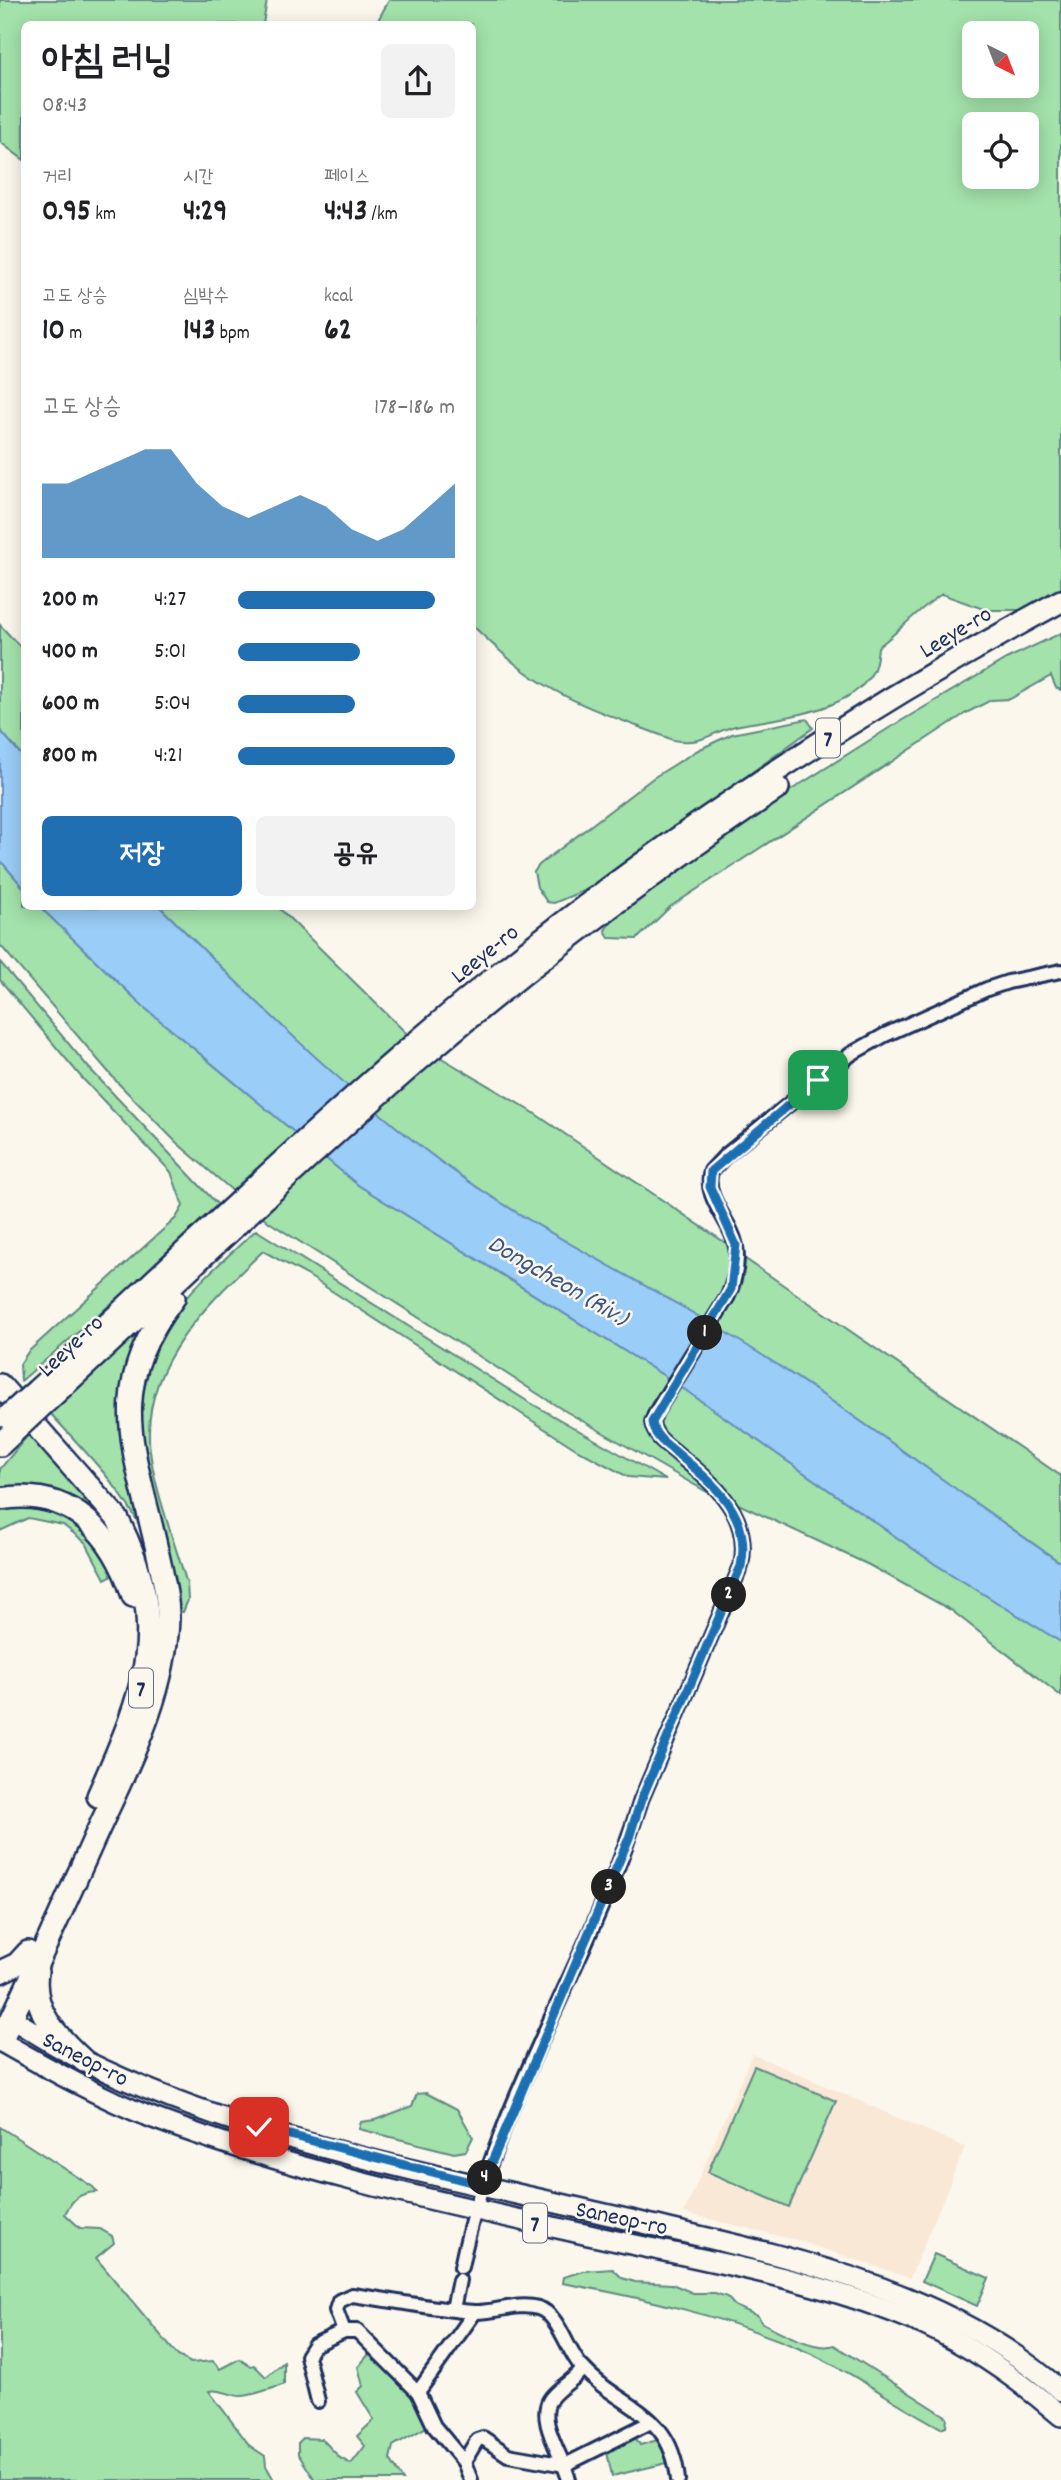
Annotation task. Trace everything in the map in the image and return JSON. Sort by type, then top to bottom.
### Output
[{"type":"highway","name":"Leeye-ro","points":[[6,1420],[42,1396],[229,1223],[612,896],[806,751],[1061,601]]},
{"type":"highway","name":"Leeye-ro","points":[[612,896],[813,765],[1061,617]]},
{"type":"highway","name":"7","points":[[6,2015],[145,1721],[157,1689],[165,1650],[166,1592],[130,1439],[132,1387],[146,1341],[159,1317],[229,1223]]},
{"type":"highway","points":[[0,1371],[111,1493],[138,1537],[153,1584],[159,1644],[145,1721]]},
{"type":"highway","name":"7","points":[[0,1385],[103,1497],[130,1541],[144,1585],[148,1610],[146,1668],[138,1701],[33,1957],[35,1984],[42,2012],[65,2044],[84,2060]]},
{"type":"highway","points":[[0,1446],[6,1420]]},
{"type":"highway","points":[[0,1499],[23,1496],[47,1499],[69,1507],[86,1519],[115,1553],[125,1573],[138,1614],[142,1654],[138,1701]]},
{"type":"highway","points":[[0,1972],[33,1957]]},
{"type":"highway","points":[[0,2041],[6,2015]]},
{"type":"main road","name":"Saneop-ro","points":[[6,2015],[84,2060],[161,2094],[259,2127],[482,2185],[736,2244],[843,2275],[918,2302],[982,2335],[1061,2390]]},
{"type":"main road","name":"Saneop-ro","points":[[0,2041],[73,2082],[151,2117],[325,2173],[476,2210],[728,2265],[826,2290],[909,2318],[971,2350],[1037,2395],[1061,2416]]},
{"type":"street","points":[[453,2309],[482,2185],[741,1566],[744,1539],[738,1518],[713,1487],[656,1434],[652,1422],[728,1296],[734,1275],[736,1245],[710,1187],[709,1179],[715,1164],[867,1044],[987,989],[1061,971]]},
{"type":"street","points":[[344,2331],[336,2304],[352,2295],[475,2312],[525,2305],[541,2308],[550,2315],[583,2368],[651,2422],[670,2441],[678,2480]]},
{"type":"street","points":[[418,2392],[475,2312]]},
{"type":"street","points":[[318,2401],[307,2356],[314,2345],[344,2331],[357,2331],[418,2392],[434,2426],[464,2462],[471,2480]]},
{"type":"street","points":[[569,2480],[550,2429],[546,2407],[557,2392],[574,2381],[583,2368]]},
{"type":"street","points":[[464,2462],[477,2440],[482,2438],[508,2455],[565,2465],[651,2422]]},
{"type":"shaded area","points":[[752,2054],[965,2147],[910,2278],[796,2240],[684,2213]]},
{"type":"green space","points":[[0,0],[267,0],[264,21],[21,21],[21,158],[0,142]]},
{"type":"green space","points":[[389,0],[1061,0],[1061,589],[1022,610],[986,610],[942,594],[878,647],[872,673],[862,686],[848,697],[812,711],[730,727],[693,741],[673,740],[581,704],[546,686],[515,664],[476,629],[476,21],[378,21]]},
{"type":"green space","points":[[0,625],[21,648],[21,754],[0,730]]},
{"type":"green space","points":[[1061,633],[1061,690],[1056,688],[1051,676],[1010,699],[991,700],[966,713],[670,907],[637,939],[609,938],[605,930],[616,915],[788,792],[1006,659]]},
{"type":"green space","points":[[807,719],[813,728],[597,885],[554,903],[547,902],[537,887],[534,872],[539,865],[653,778],[698,750],[732,734]]},
{"type":"green space","points":[[0,860],[21,884],[21,910],[43,910],[145,1008],[358,1185],[671,1380],[935,1564],[1061,1642],[1061,1696],[951,1610],[869,1565],[736,1503],[648,1419],[645,1425],[652,1438],[709,1489],[707,1492],[560,1408],[269,1222],[177,1143],[117,1082],[0,945]]},
{"type":"green space","points":[[163,910],[281,910],[404,1031],[440,1057],[531,1111],[727,1244],[731,1264],[729,1274],[722,1294],[707,1321],[565,1243],[463,1178],[394,1126],[258,1003]]},
{"type":"green space","points":[[0,962],[89,1068],[219,1206],[146,1274],[21,1381],[20,1364],[28,1352],[176,1218],[183,1206],[171,1172],[82,1078],[0,980]]},
{"type":"green space","points":[[256,1230],[527,1401],[666,1480],[628,1477],[576,1449],[307,1275],[263,1251],[224,1289],[187,1332],[160,1379],[152,1405],[149,1433],[153,1468],[187,1584],[188,1600],[183,1612],[178,1611],[176,1589],[139,1440],[145,1378],[153,1351],[164,1328],[179,1307],[214,1269]]},
{"type":"green space","points":[[744,1258],[1061,1476],[1061,1563],[789,1373],[718,1328],[736,1296]]},
{"type":"green space","points":[[141,1327],[145,1329],[133,1354],[143,1532],[113,1484],[50,1413]]},
{"type":"green space","points":[[32,1430],[121,1536],[99,1524],[0,1494],[0,1469]]},
{"type":"green space","points":[[0,1507],[46,1507],[83,1526],[113,1568],[113,1575],[105,1579],[86,1543],[63,1525],[28,1518],[0,1531]]},
{"type":"green space","points":[[754,2066],[836,2101],[789,2207],[708,2172]]},
{"type":"green space","points":[[426,2093],[457,2109],[473,2137],[466,2151],[454,2153],[359,2129],[361,2122],[375,2120],[412,2106],[417,2094]]},
{"type":"green space","points":[[0,2127],[97,2192],[77,2197],[65,2214],[80,2228],[100,2229],[112,2236],[114,2243],[96,2258],[178,2356],[191,2363],[213,2361],[220,2369],[239,2359],[250,2366],[254,2365],[266,2377],[284,2362],[284,2384],[244,2396],[209,2391],[250,2446],[265,2456],[266,2466],[274,2480],[0,2480]]},
{"type":"green space","points":[[934,2254],[989,2278],[977,2306],[922,2281]]},
{"type":"green space","points":[[613,2269],[622,2278],[635,2282],[672,2284],[693,2293],[715,2293],[727,2297],[735,2306],[758,2316],[761,2322],[787,2335],[818,2346],[834,2345],[947,2417],[946,2426],[941,2428],[840,2369],[776,2339],[686,2310],[562,2283],[563,2277],[584,2271]]},
{"type":"green space","points":[[369,2354],[375,2356],[413,2398],[428,2426],[393,2446],[390,2459],[403,2480],[315,2480],[298,2454],[298,2443],[303,2438],[322,2439],[340,2458],[351,2464],[365,2446],[357,2436],[374,2420],[357,2392],[363,2386],[358,2367]]},
{"type":"green space","points":[[635,2437],[640,2445],[661,2439],[667,2463],[612,2476],[607,2452]]},
{"type":"water","points":[[0,730],[21,754],[21,884],[0,860]]},
{"type":"water","name":"Dongcheon (Riv.)","points":[[43,910],[163,910],[324,1065],[393,1125],[462,1177],[531,1221],[754,1350],[1061,1563],[1061,1642],[935,1564],[671,1380],[358,1185],[145,1008]]},
{"type":"route","points":[[259,2127],[482,2185],[519,2093],[571,1979],[629,1838],[641,1800],[741,1566],[744,1539],[738,1518],[723,1497],[660,1439],[652,1422],[731,1289],[736,1264],[736,1245],[713,1196],[709,1179],[711,1171],[715,1164],[818,1080]]}]
